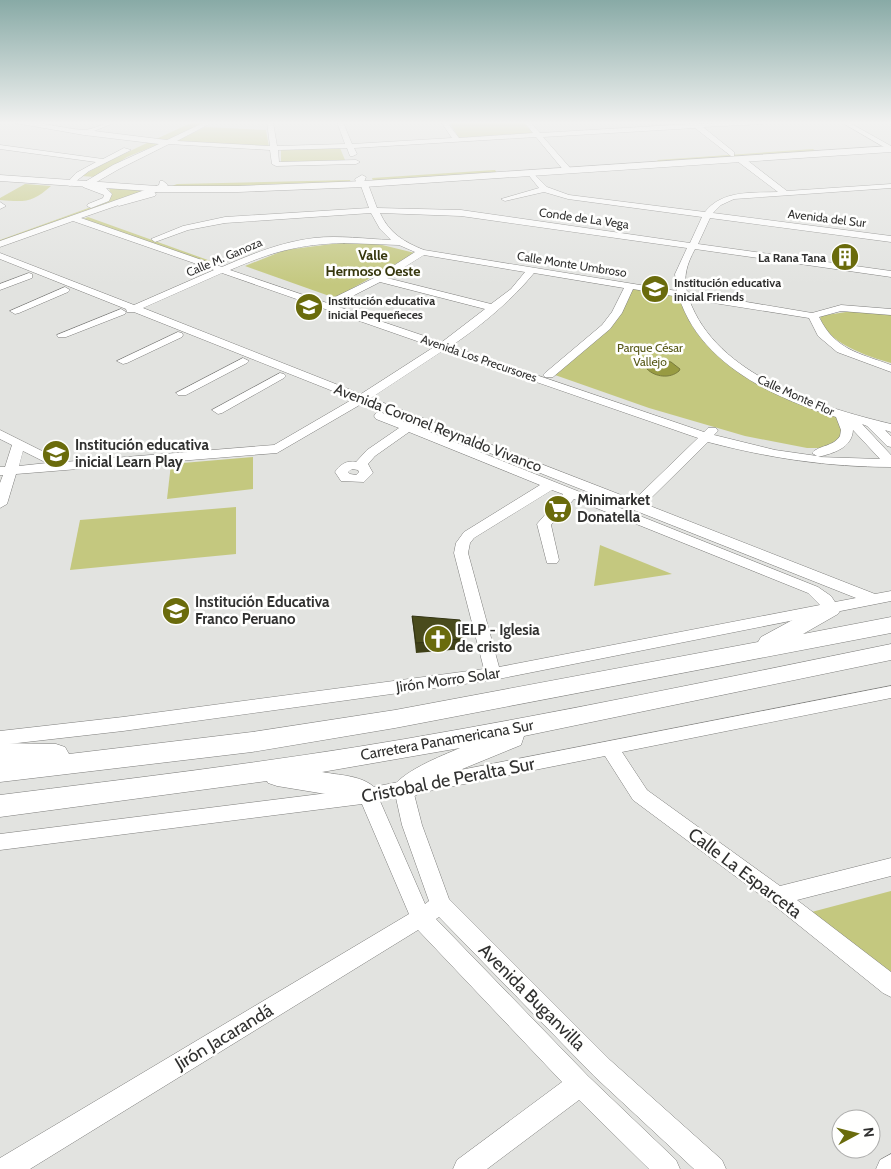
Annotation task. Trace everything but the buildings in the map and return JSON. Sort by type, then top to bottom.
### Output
[{"type":"highway","points":[[753,652],[830,609]]},
{"type":"highway","name":"Carretera Panamericana Sur","points":[[0,772],[198,749],[395,719],[891,625]]},
{"type":"highway","name":"Carretera Panamericana Sur","points":[[0,806],[257,773],[405,748],[554,721],[891,652]]},
{"type":"highway","points":[[404,790],[446,765],[554,721]]},
{"type":"highway","points":[[0,754],[198,749]]},
{"type":"highway","points":[[257,773],[356,788],[368,796]]},
{"type":"main road","points":[[36,177],[72,181]]},
{"type":"main road","points":[[118,203],[156,192],[187,189],[422,177]]},
{"type":"main road","points":[[0,178],[187,189]]},
{"type":"main road","points":[[160,186],[363,180]]},
{"type":"street","points":[[72,181],[79,177]]},
{"type":"street","points":[[0,238],[97,204],[107,197],[107,192],[90,182],[99,177]]},
{"type":"street","points":[[362,177],[374,210],[392,241]]},
{"type":"street","points":[[505,199],[544,189],[537,177]]},
{"type":"street","name":"Avenida del Sur","points":[[541,177],[551,185],[566,192],[891,239]]},
{"type":"street","points":[[763,177],[786,194]]},
{"type":"street","points":[[0,244],[74,219],[160,186]]},
{"type":"street","points":[[709,213],[714,205],[724,199],[891,186]]},
{"type":"street","name":"Avenida del Sur","points":[[544,189],[574,198],[891,234]]},
{"type":"street","points":[[835,190],[891,195]]},
{"type":"street","name":"Conde de La Vega","points":[[156,239],[186,228],[225,220],[374,210],[461,213],[891,274]]},
{"type":"street","name":"Calle Monte Flor","points":[[709,213],[684,260],[680,276],[683,294],[693,321],[704,337],[738,367],[774,388],[844,416],[891,428]]},
{"type":"street","name":"Avenida Los Precursores","points":[[87,214],[335,301],[448,344],[709,434],[818,452],[889,458]]},
{"type":"street","name":"Avenida Los Precursores","points":[[74,219],[222,271],[549,375],[748,449],[792,458],[840,463],[889,458]]},
{"type":"street","name":"Calle M. Ganoza","points":[[62,335],[126,312],[266,251],[298,244],[344,240],[392,241]]},
{"type":"street","name":"Calle Monte Umbroso","points":[[392,241],[422,252],[813,316]]},
{"type":"street","points":[[335,301],[379,279],[422,252]]},
{"type":"street","name":"Avenida Coronel Reynaldo Vivanco","points":[[0,256],[178,335],[236,355],[280,376],[357,402]]},
{"type":"street","name":"Avenida Coronel Reynaldo Vivanco","points":[[0,264],[413,424],[636,505],[841,586],[884,598]]},
{"type":"street","points":[[5,471],[278,449],[357,402],[448,344],[495,308],[514,291],[532,270]]},
{"type":"street","points":[[0,287],[30,276]]},
{"type":"street","points":[[379,279],[495,308]]},
{"type":"street","points":[[549,375],[606,327],[617,312],[630,286]]},
{"type":"street","points":[[15,311],[65,290]]},
{"type":"street","points":[[891,312],[856,308],[823,310],[813,316],[822,334],[841,350],[891,369]]},
{"type":"street","points":[[123,361],[178,335]]},
{"type":"street","points":[[182,393],[236,355]]},
{"type":"street","points":[[218,410],[280,376]]},
{"type":"street","points":[[818,452],[838,447],[843,443],[848,430],[844,416]]},
{"type":"street","points":[[844,416],[889,458]]},
{"type":"street","points":[[871,423],[891,443]]},
{"type":"street","points":[[359,466],[371,453],[413,424]]},
{"type":"street","name":"Avenida Coronel Reynaldo Vivanco","points":[[413,424],[550,485],[813,590],[826,600],[830,609]]},
{"type":"street","points":[[0,434],[63,467]]},
{"type":"street","points":[[636,505],[709,434]]},
{"type":"street","points":[[0,504],[5,471],[19,444]]},
{"type":"street","points":[[493,674],[461,553],[463,543],[469,535],[550,485]]},
{"type":"street","points":[[552,560],[544,524],[572,493]]},
{"type":"street","points":[[813,590],[827,593],[839,590],[841,586]]},
{"type":"street","name":"Jirón Morro Solar","points":[[0,738],[493,674],[884,598]]},
{"type":"street","name":"Cristobal de Peralta Sur","points":[[0,842],[404,790],[891,692]]},
{"type":"street","name":"Calle La Esparceta","points":[[611,749],[640,796],[777,896],[891,986]]},
{"type":"street","name":"Avenida Buganvilla","points":[[404,790],[412,825],[442,905],[602,1068],[714,1169]]},
{"type":"street","name":"Avenida Buganvilla","points":[[368,796],[422,918],[580,1084],[667,1169]]},
{"type":"street","points":[[777,896],[891,867]]},
{"type":"street","name":"Jirón Jacarandá","points":[[6,1169],[442,905]]},
{"type":"street","points":[[466,1169],[580,1084]]},
{"type":"green space","points":[[394,177],[442,177],[373,181],[372,178]]},
{"type":"green space","points":[[350,180],[351,183],[240,188],[172,186],[177,184]]},
{"type":"green space","points":[[25,184],[51,186],[39,196],[28,200],[0,200],[0,198]]},
{"type":"green space","points":[[109,188],[148,190],[0,243],[0,240],[94,206],[111,195]]},
{"type":"green space","points":[[88,217],[219,264],[214,266],[83,219]]},
{"type":"green space","points":[[340,243],[378,244],[415,253],[335,298],[245,266],[285,250]]},
{"type":"green space","name":"Parque César Vallejo","points":[[634,288],[678,295],[687,317],[695,330],[707,344],[723,357],[760,380],[837,417],[842,431],[838,441],[824,448],[807,448],[745,436],[649,408],[555,375],[599,338]]},
{"type":"green space","points":[[846,312],[891,315],[891,363],[848,347],[829,333],[823,325],[820,316]]},
{"type":"green space","points":[[253,457],[253,489],[167,499],[171,464]]},
{"type":"green space","points":[[236,507],[236,554],[70,570],[80,520]]},
{"type":"green space","points":[[600,545],[672,574],[594,586]]},
{"type":"green space","points":[[891,891],[891,979],[804,914]]},
{"type":"shaded area","points":[[660,360],[671,362],[680,369],[679,371],[675,374],[663,376],[654,374],[647,369],[647,364]]},
{"type":"place","name":"La Rana Tana","points":[[845,257]]},
{"type":"place","name":"Institución educativa inicial Friends","points":[[655,289]]},
{"type":"place","name":"Institución educativa inicial Pequeñeces","points":[[309,307]]},
{"type":"place","name":"Institución educativa inicial Learn Play","points":[[56,454]]},
{"type":"place","name":"Minimarket Donatella","points":[[558,509]]},
{"type":"place","name":"Institución Educativa Franco Peruano","points":[[176,611]]},
{"type":"place","name":"IELP - Iglesia de cristo","points":[[438,639]]},
{"type":"district","name":"Valle Hermoso Oeste","points":[[373,264]]}]
